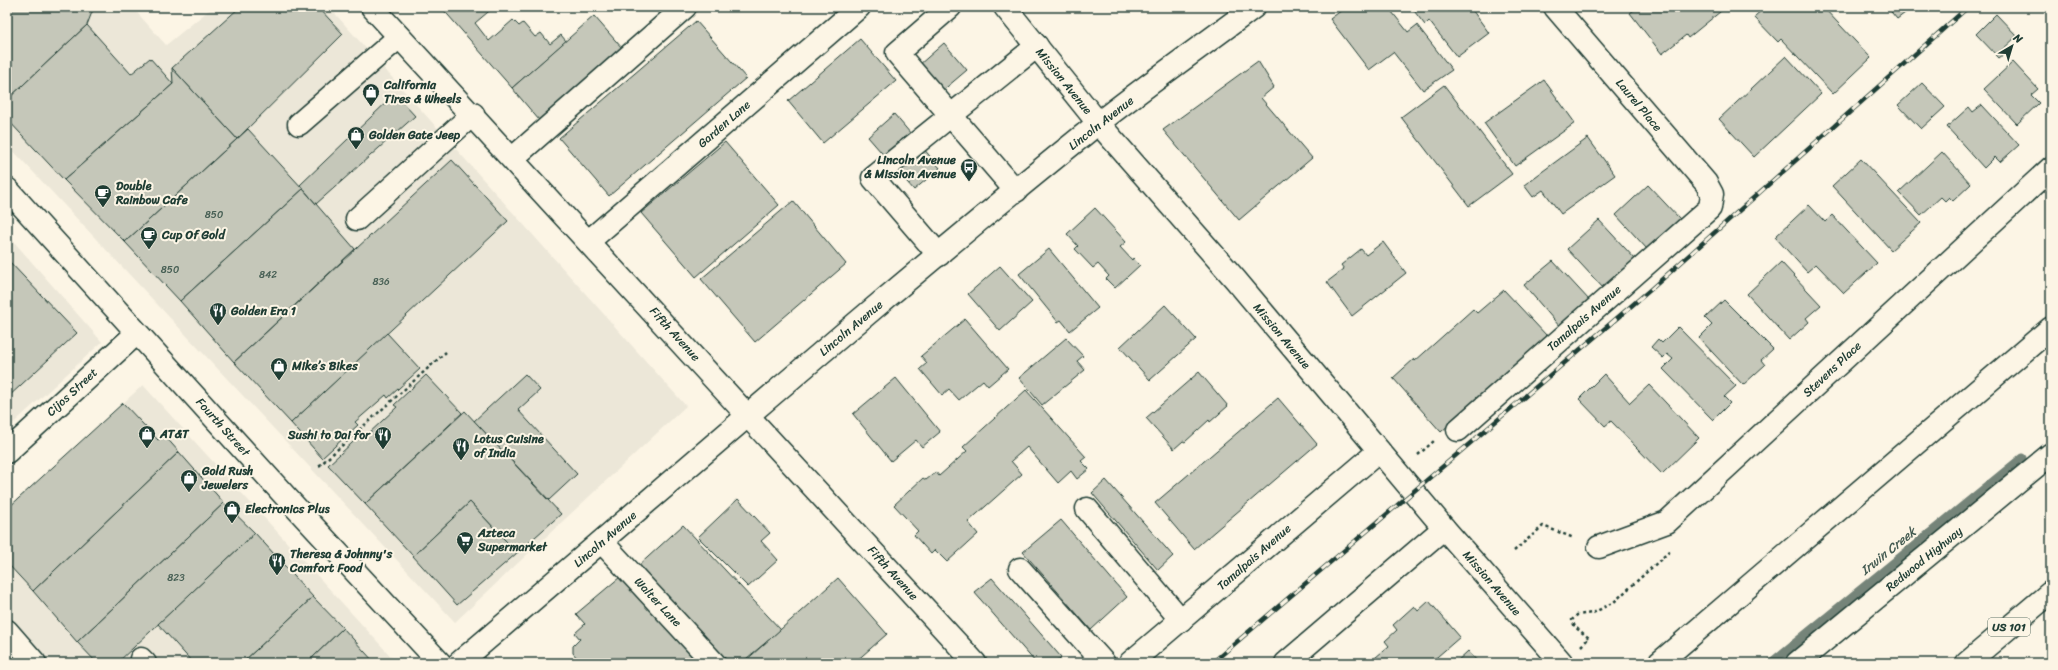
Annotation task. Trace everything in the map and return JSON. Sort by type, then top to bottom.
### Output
[{"type":"main road","name":"Fifth Avenue","points":[[372,7],[473,114],[976,663]]},
{"type":"main road","points":[[513,158],[685,7]]},
{"type":"main road","name":"Garden Lane","points":[[589,241],[738,120],[859,7]]},
{"type":"main road","points":[[950,7],[897,53],[1016,192]]},
{"type":"main road","name":"Mission Avenue","points":[[1005,7],[1098,124],[1235,279],[1397,473],[1562,663]]},
{"type":"main road","name":"Lincoln Avenue","points":[[458,663],[602,542],[748,414],[939,255],[1098,124],[1254,7]]},
{"type":"main road","name":"Laurel Place","points":[[1555,7],[1706,183],[1712,194],[1710,208]]},
{"type":"main road","points":[[299,124],[400,37]]},
{"type":"main road","points":[[939,255],[873,178],[951,117],[1036,46]]},
{"type":"main road","points":[[357,219],[473,114]]},
{"type":"main road","name":"Stevens Place","points":[[1599,547],[1666,522],[2051,168]]},
{"type":"main road","name":"Fourth Street","points":[[7,189],[440,663]]},
{"type":"main road","name":"Tamalpais Avenue","points":[[1458,430],[1710,208]]},
{"type":"main road","points":[[1659,663],[2051,328]]},
{"type":"main road","name":"Cijos Street","points":[[7,452],[137,333]]},
{"type":"main road","name":"Tamalpais Avenue","points":[[1130,663],[1379,451]]},
{"type":"main road","name":"Redwood Highway","points":[[1797,663],[2043,460]]},
{"type":"main road","points":[[1087,510],[1181,620]]},
{"type":"main road","points":[[1286,663],[1444,528]]},
{"type":"main road","name":"Walter Lane","points":[[602,542],[714,663]]},
{"type":"main road","points":[[1020,570],[1104,663]]},
{"type":"main road","name":"US 101","points":[[1967,663],[2051,592]]},
{"type":"main road","points":[[7,631],[35,663]]},
{"type":"path","points":[[319,466],[446,352]]},
{"type":"path","points":[[1397,473],[1444,433],[1458,430]]},
{"type":"path","points":[[1514,551],[1543,526],[1599,547]]},
{"type":"path","points":[[1590,638],[1575,627],[1572,620],[1577,615],[1593,613],[1614,602]]},
{"type":"shaded area","points":[[7,7],[132,7],[166,45],[213,7],[329,7],[686,406],[455,622],[7,144]]},
{"type":"shaded area","points":[[7,234],[102,342],[7,429]]},
{"type":"shaded area","points":[[143,385],[397,663],[7,663],[7,509]]},
{"type":"building","points":[[7,7],[94,7],[87,25],[7,100]]},
{"type":"building","points":[[240,7],[318,7],[343,34],[237,139],[172,68]]},
{"type":"building","points":[[441,7],[494,7],[475,23],[489,41],[513,20],[519,26],[523,23],[535,37],[541,33],[550,44],[561,35],[566,41],[512,88]]},
{"type":"building","points":[[1346,7],[1388,7],[1408,32],[1417,25],[1452,70],[1423,90],[1393,52],[1369,70],[1330,19]]},
{"type":"building","points":[[1411,7],[1470,7],[1489,33],[1457,57],[1429,21],[1425,25]]},
{"type":"building","points":[[1638,7],[1726,7],[1688,38],[1686,35],[1662,54],[1630,13]]},
{"type":"building","points":[[1765,7],[1817,7],[1819,9],[1823,7],[1871,58],[1833,94],[1781,39],[1778,42],[1754,17]]},
{"type":"building","points":[[1887,7],[1913,7],[1897,19]]},
{"type":"building","points":[[1996,14],[2017,36],[2001,51],[2004,54],[1999,58],[1976,34]]},
{"type":"building","points":[[594,16],[622,48],[539,120],[512,88]]},
{"type":"building","points":[[696,21],[746,78],[609,196],[559,138]]},
{"type":"building","points":[[87,25],[131,74],[150,58],[173,84],[64,180],[7,119],[7,100]]},
{"type":"building","points":[[860,39],[896,81],[823,143],[788,101]]},
{"type":"building","points":[[944,43],[967,70],[941,92],[919,65]]},
{"type":"building","points":[[1786,56],[1821,94],[1754,157],[1719,119]]},
{"type":"building","points":[[1258,61],[1274,87],[1261,98],[1312,158],[1239,220],[1163,130]]},
{"type":"building","points":[[2013,62],[2038,89],[2031,95],[2039,103],[2017,124],[1984,89]]},
{"type":"building","points":[[172,68],[237,139],[125,242],[64,180],[173,84]]},
{"type":"building","points":[[1544,80],[1575,123],[1515,166],[1484,123]]},
{"type":"building","points":[[1922,83],[1945,107],[1921,129],[1898,105]]},
{"type":"building","points":[[1444,85],[1512,174],[1469,206],[1401,117]]},
{"type":"building","name":"Golden Gate Jeep","points":[[395,94],[415,116],[316,204],[300,185]]},
{"type":"building","points":[[1982,105],[2019,145],[2000,162],[1995,157],[1984,168],[1947,127],[1969,107],[1973,112]]},
{"type":"building","points":[[894,114],[940,168],[914,190],[868,137]]},
{"type":"building","points":[[248,129],[303,189],[180,301],[125,242]]},
{"type":"building","points":[[1588,138],[1615,175],[1561,214],[1543,190],[1533,197],[1524,185]]},
{"type":"building","points":[[725,142],[779,205],[696,277],[641,213]]},
{"type":"building","points":[[1942,152],[1971,184],[1953,201],[1949,197],[1945,201],[1941,197],[1921,215],[1899,192]]},
{"type":"building","points":[[1861,159],[1921,223],[1891,250],[1832,186]]},
{"type":"building","points":[[452,160],[508,221],[291,423],[234,362]]},
{"type":"building","points":[[1648,185],[1680,219],[1647,249],[1616,215]]},
{"type":"building","points":[[303,189],[355,249],[234,362],[180,301]]},
{"type":"building","points":[[793,201],[846,264],[755,342],[701,279]]},
{"type":"building","points":[[1809,205],[1825,222],[1832,215],[1877,263],[1844,293],[1816,264],[1807,272],[1775,237]]},
{"type":"building","points":[[1095,208],[1126,242],[1120,247],[1132,260],[1133,258],[1140,265],[1115,288],[1106,279],[1109,276],[1098,264],[1093,268],[1075,249],[1078,246],[1067,234]]},
{"type":"building","points":[[1599,220],[1636,260],[1604,289],[1567,249]]},
{"type":"building","points":[[1383,242],[1406,273],[1352,316],[1327,282],[1344,269],[1341,265],[1361,249],[1366,255]]},
{"type":"building","points":[[1049,249],[1098,308],[1070,331],[1061,320],[1058,322],[1019,274]]},
{"type":"building","points":[[7,259],[77,333],[7,398]]},
{"type":"building","points":[[1553,261],[1590,301],[1560,327],[1524,285]]},
{"type":"building","points":[[1781,262],[1821,305],[1806,318],[1809,322],[1789,340],[1747,294]]},
{"type":"building","points":[[1000,266],[1032,302],[1000,331],[968,294]]},
{"type":"building","points":[[1504,290],[1547,336],[1441,432],[1393,378],[1414,359],[1415,361],[1473,309],[1477,313]]},
{"type":"building","points":[[1724,300],[1773,349],[1761,360],[1765,365],[1743,385],[1699,338],[1712,325],[1705,318]]},
{"type":"building","points":[[1165,305],[1196,339],[1150,380],[1120,347]]},
{"type":"building","points":[[965,319],[1008,369],[988,386],[983,380],[959,400],[949,389],[942,395],[920,369],[927,363],[921,356]]},
{"type":"building","points":[[1678,327],[1736,386],[1724,397],[1730,403],[1713,420],[1663,369],[1673,359],[1667,354],[1663,358],[1651,347],[1658,339],[1662,343]]},
{"type":"building","points":[[387,333],[420,369],[388,398],[386,395],[355,422],[358,425],[322,458],[291,423]]},
{"type":"building","points":[[1066,338],[1083,356],[1077,361],[1085,370],[1042,405],[1019,378]]},
{"type":"building","points":[[1199,372],[1228,406],[1210,422],[1209,420],[1185,442],[1183,441],[1174,449],[1146,418]]},
{"type":"building","points":[[525,374],[540,390],[518,410],[577,474],[549,500],[474,421]]},
{"type":"building","points":[[1604,374],[1630,403],[1649,385],[1699,438],[1662,474],[1611,421],[1605,426],[1579,399]]},
{"type":"building","name":"Sushi to Dai for","points":[[426,375],[462,413],[365,504],[328,465],[364,432],[367,435],[397,407],[394,405]]},
{"type":"building","points":[[896,378],[940,432],[922,447],[916,440],[891,461],[853,414]]},
{"type":"building","points":[[1026,390],[1086,457],[1081,461],[1089,469],[1077,479],[1071,471],[1058,483],[1027,447],[1011,461],[1022,474],[968,522],[978,534],[947,562],[935,550],[931,554],[914,535],[918,531],[894,505],[923,478],[926,480],[936,472],[939,476],[967,451],[963,447]]},
{"type":"building","points":[[1278,398],[1317,444],[1194,549],[1155,503]]},
{"type":"building","points":[[123,403],[158,440],[164,435],[179,452],[33,591],[7,563],[7,509]]},
{"type":"building","name":"Lotus Cuisine of India","points":[[465,411],[561,514],[517,553],[470,502],[413,556],[365,504]]},
{"type":"building","points":[[179,452],[224,503],[77,642],[33,591]]},
{"type":"building","points":[[1106,480],[1173,556],[1158,570],[1092,493]]},
{"type":"building","points":[[738,499],[770,533],[761,541],[778,560],[748,587],[698,537]]},
{"type":"building","name":"Azteca Supermarket","points":[[470,502],[517,553],[457,605],[413,556]]},
{"type":"building","points":[[224,503],[255,533],[117,663],[97,663],[77,642]]},
{"type":"building","points":[[1061,520],[1127,597],[1091,630],[1023,552]]},
{"type":"building","points":[[683,525],[781,630],[741,663],[724,663],[636,568]]},
{"type":"building","points":[[255,533],[313,597],[242,663],[193,663],[158,624]]},
{"type":"building","points":[[620,577],[698,663],[581,663],[573,653],[573,646],[580,639],[575,633],[585,624],[576,614]]},
{"type":"building","points":[[838,578],[887,634],[854,663],[743,663]]},
{"type":"building","points":[[992,578],[1061,657],[1055,663],[1036,663],[974,592]]},
{"type":"building","points":[[313,597],[343,628],[307,663],[242,663]]},
{"type":"building","points":[[1429,601],[1460,637],[1430,663],[1369,663],[1389,646],[1385,641],[1397,630],[1393,625],[1414,606],[1418,611]]},
{"type":"building","points":[[343,628],[375,663],[307,663]]},
{"type":"building","points":[[1468,651],[1479,663],[1455,663]]},
{"type":"waterway","name":"Irwin Creek","points":[[1771,663],[2022,458]]},
{"type":"railway","points":[[1212,663],[1650,290],[1968,7]]},
{"type":"place","name":"California Tires & Wheels","points":[[371,107]]},
{"type":"place","name":"Golden Gate Jeep","points":[[356,150]]},
{"type":"place","name":"Lincoln Avenue & Mission Avenue","points":[[969,182]]},
{"type":"place","name":"Double Rainbow Cafe","points":[[103,208]]},
{"type":"place","name":"Cup Of Gold","points":[[149,250]]},
{"type":"place","name":"Golden Era 1","points":[[218,326]]},
{"type":"place","name":"Mike’s Bikes","points":[[279,381]]},
{"type":"place","name":"AT&T","points":[[147,449]]},
{"type":"place","name":"Sushi to Dai for","points":[[383,450]]},
{"type":"place","name":"Lotus Cuisine of India","points":[[461,461]]},
{"type":"place","name":"Gold Rush Jewelers","points":[[189,493]]},
{"type":"place","name":"Electronics Plus","points":[[232,524]]},
{"type":"place","name":"Azteca Supermarket","points":[[465,555]]},
{"type":"place","name":"Theresa & Johnny's Comfort Food","points":[[277,576]]}]
